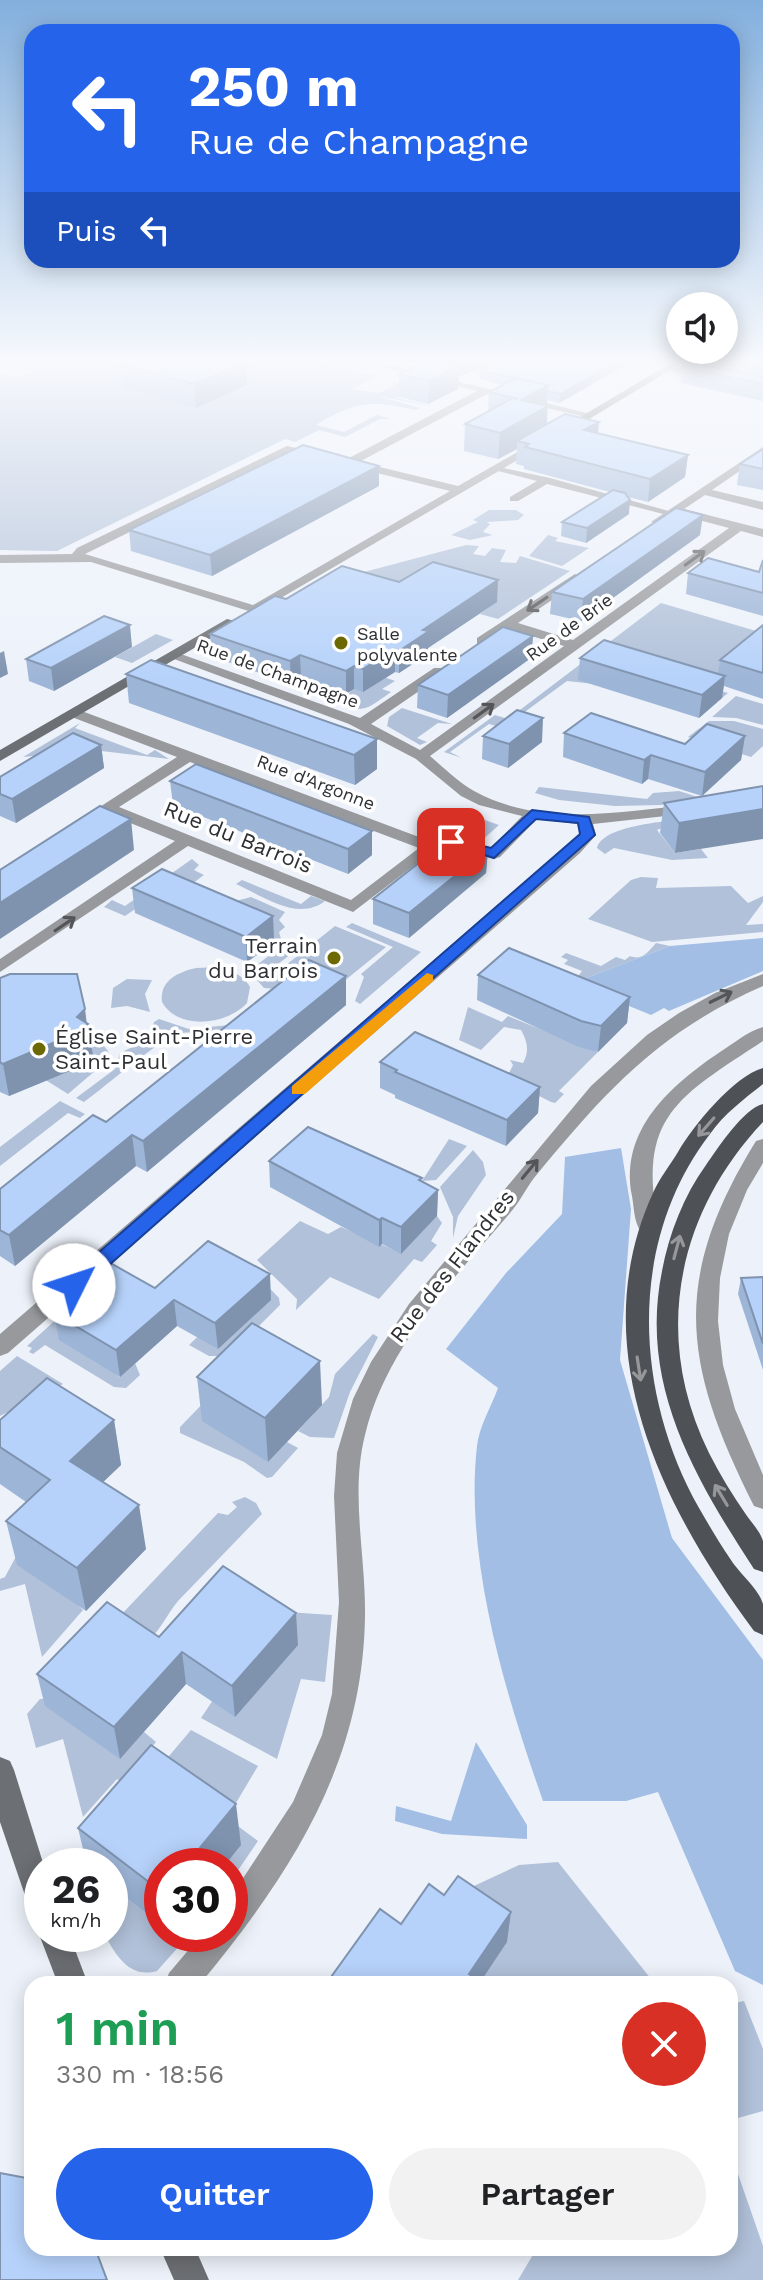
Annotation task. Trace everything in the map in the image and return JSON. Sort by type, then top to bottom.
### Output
[{"type":"main road","points":[[0,756],[232,622]]},
{"type":"main road","points":[[763,1074],[702,1129],[683,1156],[648,1227],[638,1269],[635,1316],[637,1364],[647,1410],[662,1455],[696,1527],[729,1582],[763,1623]]},
{"type":"main road","points":[[763,1110],[720,1158],[696,1196],[679,1238],[666,1318],[670,1367],[681,1416],[713,1481],[763,1561]]},
{"type":"main road","points":[[0,1770],[24,1850]]},
{"type":"main road","points":[[61,1952],[70,1976]]},
{"type":"main road","points":[[181,2256],[192,2280]]},
{"type":"street","points":[[77,556],[81,551],[246,469]]},
{"type":"street","points":[[382,469],[459,490]]},
{"type":"street","points":[[232,622],[496,469]]},
{"type":"street","points":[[504,469],[763,533]]},
{"type":"street","points":[[641,533],[735,469]]},
{"type":"street","points":[[514,499],[546,480]]},
{"type":"street","points":[[703,491],[763,506]]},
{"type":"street","name":"Rue de Brie","points":[[421,756],[738,527]]},
{"type":"street","points":[[0,559],[77,556],[102,560],[254,609]]},
{"type":"street","points":[[468,651],[591,567]]},
{"type":"street","points":[[507,624],[575,645]]},
{"type":"street","name":"Rue de Champagne","points":[[173,656],[361,724],[421,756],[473,797],[532,815],[584,820],[705,807]]},
{"type":"street","points":[[361,724],[456,660]]},
{"type":"street","name":"Rue d'Argonne","points":[[74,713],[431,846],[451,842],[494,854],[532,815]]},
{"type":"street","points":[[84,822],[188,756]]},
{"type":"street","name":"Rue du Barrois","points":[[107,808],[353,907],[431,846]]},
{"type":"street","points":[[0,1347],[574,850],[588,835],[584,820]]},
{"type":"street","points":[[0,967],[187,840]]},
{"type":"street","name":"Rue des Flandres","points":[[248,1896],[303,1812],[325,1770],[339,1733],[352,1655],[348,1506],[350,1447],[370,1386],[394,1338],[507,1203],[510,1193],[524,1176],[616,1070],[668,1025],[763,979]]},
{"type":"street","points":[[648,1227],[640,1200],[640,1162],[650,1126],[665,1103],[688,1081],[763,1033]]},
{"type":"street","points":[[763,1146],[741,1177],[715,1240],[707,1287],[706,1346],[722,1407],[763,1499]]},
{"type":"street","points":[[187,1976],[207,1952]]},
{"type":"shaded area","points":[[0,469],[223,469],[57,551],[0,550]]},
{"type":"shaded area","points":[[489,510],[516,510],[524,515],[518,520],[487,522],[490,524],[483,532],[493,535],[470,540],[451,535],[478,522],[473,520]]},
{"type":"shaded area","points":[[548,535],[558,538],[555,541],[589,548],[562,566],[529,556]]},
{"type":"shaded area","points":[[466,545],[479,546],[473,554],[485,556],[492,548],[506,550],[500,562],[516,563],[520,556],[570,571],[498,619],[480,614],[496,602],[349,576]]},
{"type":"shaded area","points":[[661,603],[763,633],[713,689],[728,693],[722,698],[567,681],[503,728],[489,724],[450,752],[462,758],[444,752],[495,715],[508,719]]},
{"type":"shaded area","points":[[156,634],[173,640],[132,663],[115,657]]},
{"type":"shaded area","points":[[384,677],[395,681],[382,689],[391,692],[370,706],[353,709],[335,704],[354,689]]},
{"type":"shaded area","points":[[736,696],[763,704],[763,725],[736,718],[712,717]]},
{"type":"shaded area","points":[[402,708],[452,724],[438,723],[417,738],[427,742],[420,745],[387,726],[389,717]]},
{"type":"shaded area","points":[[709,721],[734,721],[763,729],[763,746],[751,757],[688,737]]},
{"type":"shaded area","points":[[80,723],[75,728],[147,755],[155,750],[169,759],[93,750],[23,757]]},
{"type":"shaded area","points":[[539,787],[647,799],[653,793],[679,791],[701,798],[763,788],[763,792],[662,805],[615,806],[559,800],[535,793]]},
{"type":"shaded area","points":[[451,808],[499,825],[480,842],[431,824]]},
{"type":"shaded area","points":[[683,819],[657,830],[675,853],[701,849],[708,858],[672,860],[614,848],[605,854],[597,848],[610,835],[621,830]]},
{"type":"shaded area","points":[[192,859],[199,865],[194,870],[204,875],[189,886],[232,902],[251,897],[285,912],[279,920],[285,927],[279,932],[281,939],[247,962],[274,941],[147,901],[125,916],[104,907],[112,900],[125,906]]},
{"type":"shaded area","points":[[658,878],[656,888],[731,886],[748,903],[763,896],[763,902],[746,925],[763,924],[763,932],[652,942],[588,919],[631,880]]},
{"type":"shaded area","points":[[242,880],[301,904],[311,896],[325,901],[304,909],[280,905],[236,884]]},
{"type":"shaded area","points":[[352,923],[421,952],[360,1004],[355,1001],[364,977],[361,974],[393,947],[346,927]]},
{"type":"shaded area","name":"Terrain du Barrois","points":[[335,926],[386,947],[332,991],[281,969]]},
{"type":"shaded area","points":[[763,938],[763,971],[669,1011],[664,1008],[651,1015],[573,983],[670,946]]},
{"type":"shaded area","points":[[656,943],[670,946],[573,983],[582,971],[564,964],[568,960],[561,957],[566,953],[601,966],[616,957],[625,960],[630,956],[641,956]]},
{"type":"shaded area","points":[[284,944],[300,947],[269,971],[290,981],[275,989],[264,988],[249,971]]},
{"type":"shaded area","points":[[196,968],[219,968],[240,976],[250,987],[247,1003],[228,1016],[203,1022],[191,1021],[169,1011],[162,1002],[167,983],[177,975]]},
{"type":"shaded area","points":[[127,979],[152,980],[145,994],[150,1012],[127,1006],[111,1008],[113,988]]},
{"type":"shaded area","points":[[468,1007],[502,1022],[508,1016],[598,1052],[559,1091],[564,1094],[555,1103],[551,1102],[506,1079],[513,1065],[510,1060],[523,1063],[526,1054],[526,1042],[521,1030],[504,1027],[481,1050],[459,1040]]},
{"type":"shaded area","points":[[159,1019],[189,1029],[229,1025],[217,1033],[176,1035],[141,1057],[84,1102],[76,1098],[115,1069],[120,1053],[149,1039],[154,1022]]},
{"type":"shaded area","points":[[72,1033],[93,1033],[108,1051],[109,1059],[68,1094],[44,1079],[74,1050],[97,1059],[86,1054]]},
{"type":"shaded area","points":[[60,1101],[85,1114],[80,1118],[68,1113],[0,1166],[0,1147]]},
{"type":"shaded area","points":[[449,1139],[467,1146],[436,1180],[422,1181]]},
{"type":"shaded area","points":[[621,1148],[631,1209],[620,1360],[672,1538],[763,1660],[763,1985],[735,1971],[658,1792],[626,1801],[543,1801],[502,1672],[482,1580],[475,1489],[477,1446],[498,1388],[446,1349],[506,1273],[562,1214],[565,1157]]},
{"type":"shaded area","points":[[473,1150],[483,1162],[486,1175],[458,1216],[453,1238],[453,1217],[440,1187]]},
{"type":"shaded area","points":[[437,1216],[442,1223],[431,1241],[437,1245],[422,1262],[414,1259],[379,1299],[330,1277],[296,1310],[297,1299],[257,1260],[300,1221],[328,1234],[341,1227],[401,1253]]},
{"type":"shaded area","points":[[259,1277],[279,1298],[280,1305],[229,1356],[209,1356],[189,1345]]},
{"type":"shaded area","points":[[61,1315],[119,1377],[135,1363],[140,1375],[126,1388],[114,1387],[45,1345],[33,1354],[29,1352],[32,1348],[27,1346]]},
{"type":"shaded area","points":[[373,1334],[378,1337],[350,1392],[334,1438],[310,1437],[298,1431],[329,1397],[335,1374]]},
{"type":"shaded area","points":[[17,1356],[63,1384],[0,1416],[0,1371]]},
{"type":"shaded area","points":[[212,1394],[268,1462],[287,1442],[298,1448],[272,1477],[267,1478],[244,1462],[180,1433],[180,1427]]},
{"type":"shaded area","points":[[245,1497],[256,1503],[262,1514],[178,1601],[149,1640],[164,1669],[78,1660],[218,1513],[228,1515],[237,1507],[232,1502]]},
{"type":"shaded area","points":[[20,1549],[83,1610],[42,1657],[25,1584],[0,1591],[0,1579],[5,1577]]},
{"type":"shaded area","points":[[272,1611],[332,1615],[325,1682],[301,1679],[277,1759],[201,1718]]},
{"type":"shaded area","points":[[53,1698],[144,1732],[156,1742],[123,1783],[117,1779],[83,1817],[63,1739],[36,1748],[27,1714],[40,1699]]},
{"type":"shaded area","points":[[191,1730],[258,1766],[227,1818],[258,1841],[248,1856],[248,1848],[238,1848],[240,1845],[125,1808]]},
{"type":"shaded area","points":[[476,1742],[527,1825],[527,1839],[442,1834],[395,1821],[396,1806],[451,1821]]},
{"type":"shaded area","points":[[558,1862],[649,1976],[459,1976],[461,1892],[519,1865]]},
{"type":"shaded area","points":[[128,1899],[144,1912],[144,1952],[174,1952],[157,1971],[147,1973],[131,1968],[116,1952],[128,1952]]},
{"type":"shaded area","points":[[744,2001],[763,2049],[763,2111],[738,2118],[738,2002]]},
{"type":"shaded area","points":[[738,2174],[763,2246],[763,2280],[518,2280],[532,2256],[738,2256]]},
{"type":"building","points":[[253,469],[373,469],[210,555],[129,530]]},
{"type":"building","points":[[612,469],[665,469],[650,479]]},
{"type":"building","points":[[613,490],[625,493],[630,500],[587,528],[562,522]]},
{"type":"building","points":[[676,508],[703,515],[583,599],[552,592]]},
{"type":"building","points":[[708,558],[759,572],[763,560],[763,593],[688,573]]},
{"type":"building","points":[[433,562],[498,580],[423,630],[429,631],[399,651],[395,649],[363,669],[354,666],[346,671],[300,655],[290,661],[210,634],[275,596],[286,599],[342,566],[399,582]]},
{"type":"building","points":[[104,616],[130,625],[51,668],[26,659]]},
{"type":"building","points":[[763,625],[763,673],[720,660]]},
{"type":"building","points":[[503,627],[533,636],[448,695],[418,685]]},
{"type":"building","points":[[604,640],[725,676],[702,695],[580,658]]},
{"type":"building","points":[[151,660],[377,739],[354,755],[126,674]]},
{"type":"building","points":[[517,710],[543,718],[509,744],[483,736]]},
{"type":"building","points":[[591,713],[685,744],[707,724],[745,736],[705,772],[651,755],[644,760],[564,733]]},
{"type":"building","points":[[73,733],[101,745],[12,799],[0,794],[0,777]]},
{"type":"building","points":[[196,764],[372,831],[348,849],[170,781]]},
{"type":"building","points":[[763,786],[763,809],[679,823],[664,803]]},
{"type":"building","points":[[100,806],[131,819],[0,903],[0,870]]},
{"type":"building","points":[[453,836],[488,849],[409,913],[373,899]]},
{"type":"building","points":[[162,869],[273,916],[246,937],[132,888]]},
{"type":"building","points":[[509,948],[630,997],[601,1026],[581,1021],[478,975]]},
{"type":"building","points":[[309,960],[346,976],[143,1141],[132,1135],[9,1235],[0,1230],[0,1189],[93,1115],[106,1122]]},
{"type":"building","points":[[10,974],[77,974],[85,1009],[77,1017],[88,1024],[67,1037],[3,1064],[0,1062],[0,978]]},
{"type":"building","points":[[415,1032],[540,1087],[507,1120],[395,1072],[397,1070],[380,1062]]},
{"type":"building","points":[[308,1127],[422,1178],[419,1180],[438,1190],[401,1227],[382,1218],[379,1220],[269,1161]]},
{"type":"building","points":[[208,1241],[270,1274],[215,1323],[174,1300],[116,1350],[54,1313],[112,1264],[155,1288]]},
{"type":"building","points":[[763,1277],[763,1344],[741,1278]]},
{"type":"building","points":[[252,1323],[320,1361],[265,1418],[197,1377]]},
{"type":"building","points":[[47,1378],[114,1420],[70,1461],[139,1505],[77,1568],[6,1521],[50,1480],[0,1447],[0,1420]]},
{"type":"building","points":[[223,1566],[296,1613],[232,1686],[182,1652],[114,1727],[37,1674],[107,1602],[159,1637]]},
{"type":"building","points":[[151,1745],[236,1804],[200,1848],[144,1848],[144,1878],[128,1866],[128,1848],[104,1848],[78,1828]]},
{"type":"building","points":[[458,1876],[511,1912],[469,1974],[472,1976],[332,1976],[380,1909],[401,1924],[429,1884],[444,1895]]},
{"type":"building","points":[[0,2173],[24,2178],[24,2256],[98,2256],[107,2280],[0,2280]]},
{"type":"slow traffic","points":[[298,1090],[427,978]]},
{"type":"place","name":"Salle polyvalente","points":[[341,643]]},
{"type":"place","name":"Terrain du Barrois","points":[[334,958]]},
{"type":"place","name":"Église Saint-Pierre Saint-Paul","points":[[39,1049]]},
{"type":"route","points":[[74,1285],[588,835],[584,820],[532,815],[494,854],[451,842]]}]
